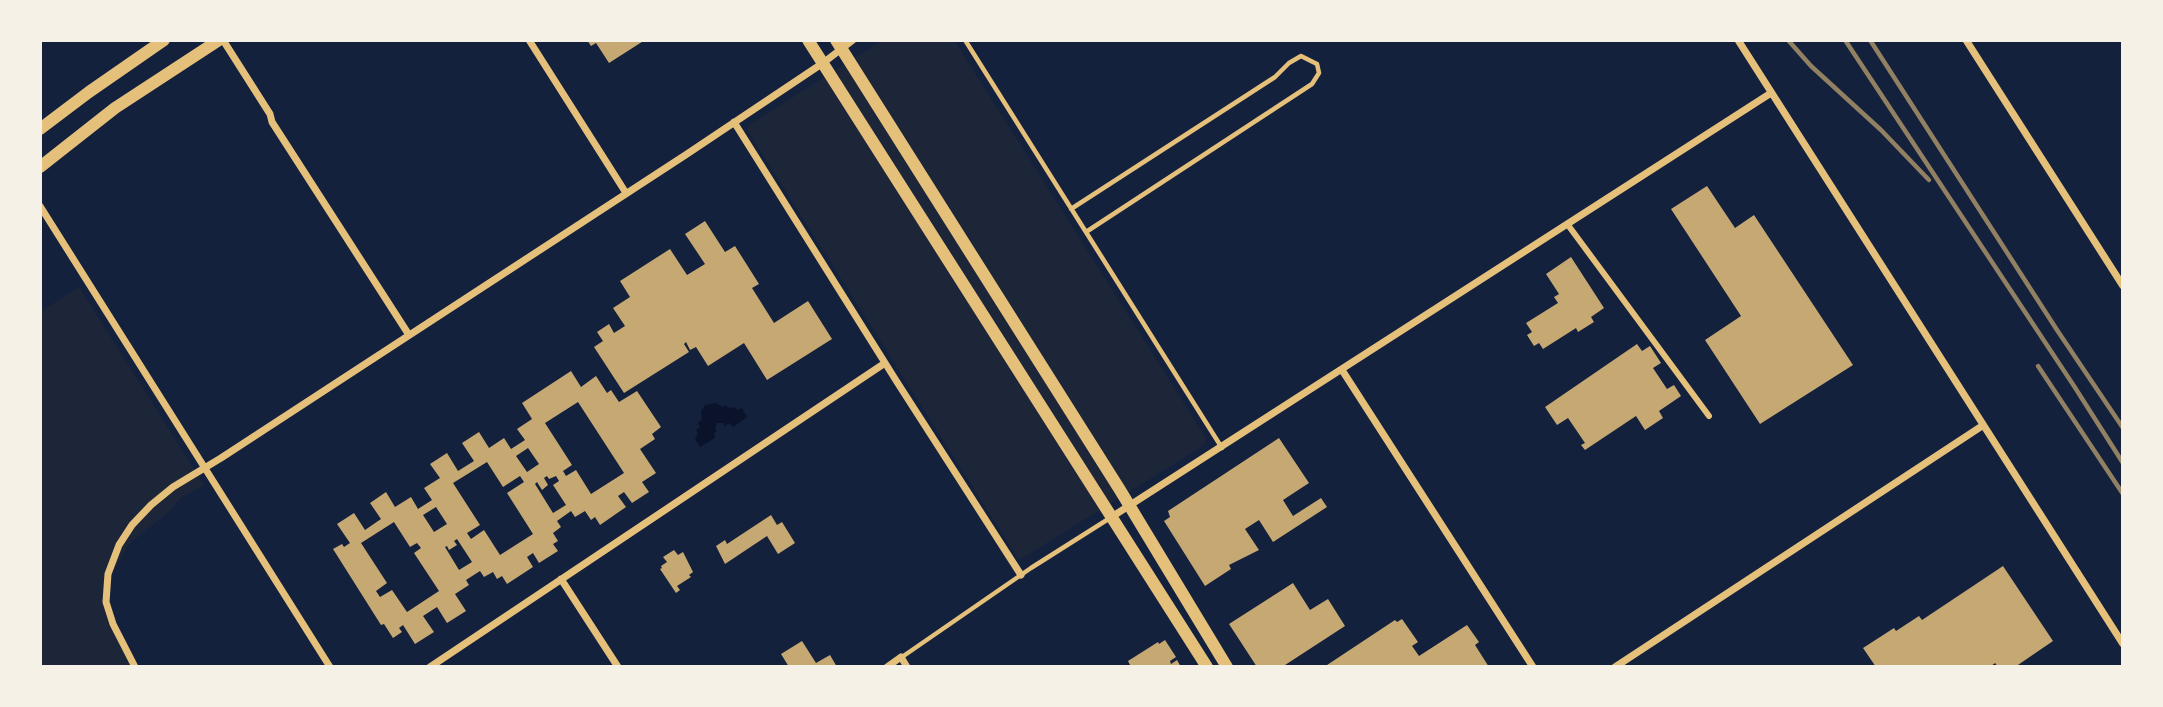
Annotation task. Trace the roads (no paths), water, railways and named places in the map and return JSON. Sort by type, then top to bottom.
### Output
[{"type":"main road","points":[[40,128],[164,40]]},
{"type":"main road","points":[[40,167],[115,108],[221,40]]},
{"type":"main road","points":[[808,40],[1207,667]]},
{"type":"main road","points":[[838,44],[1130,506],[1227,667]]},
{"type":"street","points":[[221,40],[409,335]]},
{"type":"street","points":[[529,40],[626,193]]},
{"type":"street","points":[[135,667],[118,635],[106,602],[108,574],[115,554],[132,525],[151,505],[173,487],[823,64],[838,44],[852,40]]},
{"type":"street","points":[[1738,40],[2123,644]]},
{"type":"street","points":[[1966,40],[2123,286]]},
{"type":"street","points":[[1110,518],[1772,93]]},
{"type":"street","points":[[734,122],[1021,575]]},
{"type":"street","points":[[40,206],[330,667]]},
{"type":"street","points":[[1568,225],[1709,416]]},
{"type":"street","points":[[430,667],[885,363]]},
{"type":"street","points":[[1342,370],[1533,667]]},
{"type":"street","points":[[1615,667],[1982,426]]},
{"type":"street","points":[[561,579],[618,667]]},
{"type":"street","points":[[887,667],[901,657],[907,667]]},
{"type":"lane","points":[[965,40],[1222,448]]},
{"type":"lane","points":[[1071,209],[1275,76],[1289,62],[1301,56],[1317,65],[1319,73],[1312,84],[1086,232]]},
{"type":"lane","points":[[901,657],[1110,518]]},
{"type":"railway","points":[[1788,40],[1811,66],[1881,130],[1929,180]]},
{"type":"railway","points":[[1845,40],[2123,463]]},
{"type":"railway","points":[[1870,40],[2123,428]]},
{"type":"railway","points":[[2038,366],[2123,494]]}]
